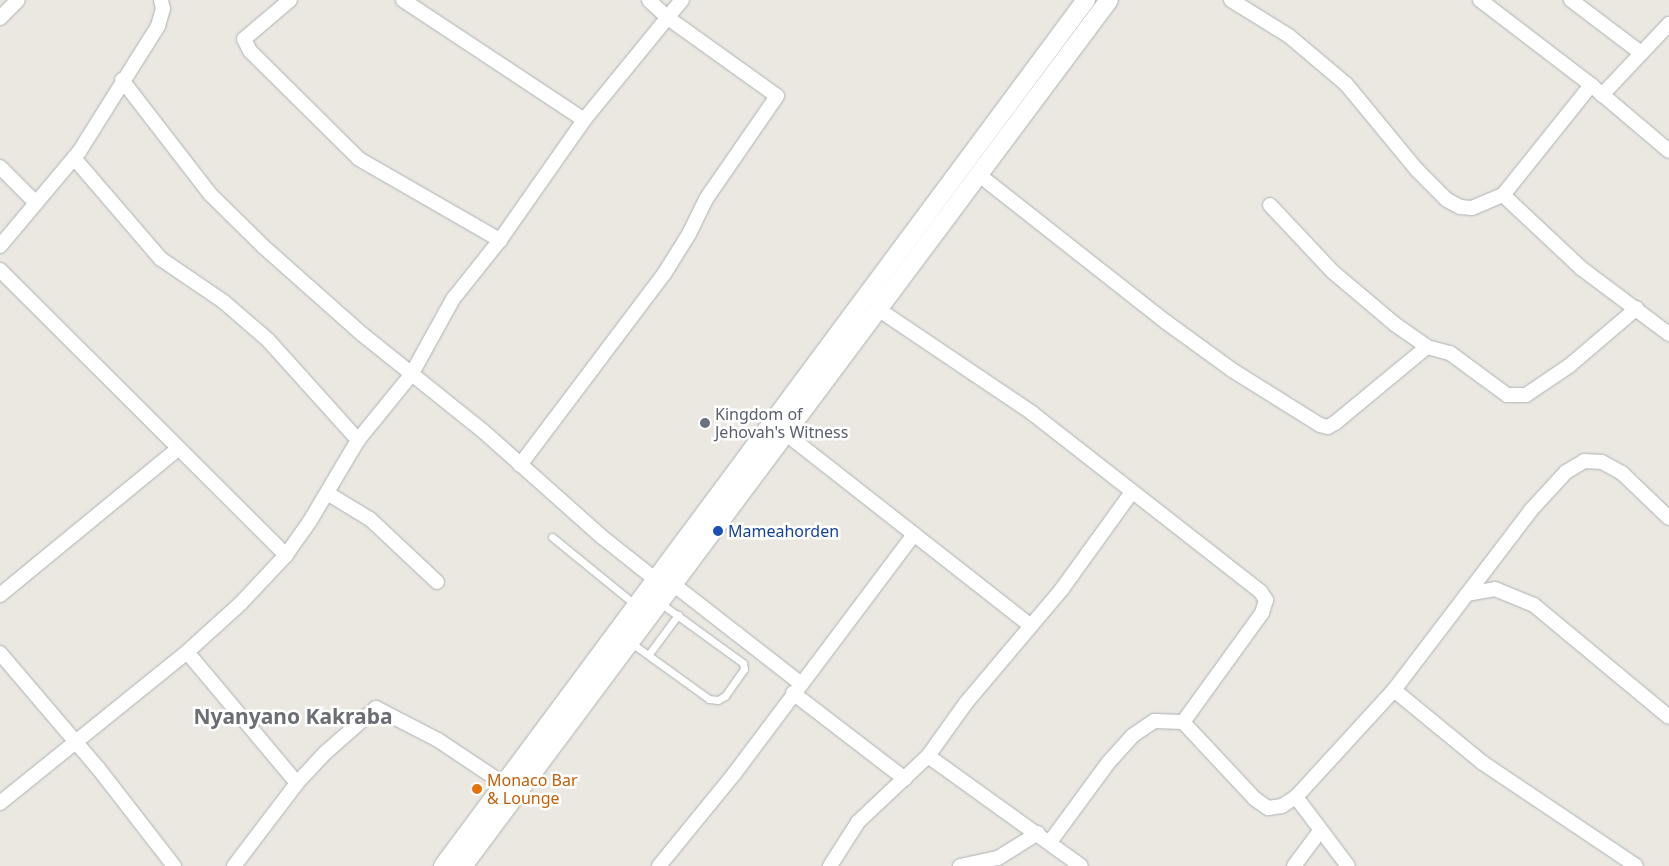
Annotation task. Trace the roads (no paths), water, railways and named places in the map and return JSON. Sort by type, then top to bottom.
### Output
[{"type":"street","points":[[0,18],[17,0]]},
{"type":"street","points":[[0,246],[74,158],[158,26],[164,9],[161,0]]},
{"type":"street","points":[[290,0],[244,39],[250,51],[321,125],[359,159],[500,240]]},
{"type":"street","points":[[402,0],[584,120]]},
{"type":"street","points":[[520,465],[664,274],[689,234],[706,198],[777,96],[668,18],[649,0]]},
{"type":"street","points":[[0,803],[187,652],[241,603],[286,554],[327,493],[358,440],[411,374],[453,299],[500,240],[584,120],[682,0]]},
{"type":"street","points":[[465,865],[629,642],[660,603],[665,582],[1086,0]]},
{"type":"street","points":[[1231,0],[1289,36],[1346,84],[1417,170],[1447,200],[1460,207],[1472,208],[1503,195],[1591,85]]},
{"type":"street","points":[[1480,0],[1591,85],[1669,151]]},
{"type":"street","points":[[1571,0],[1641,53]]},
{"type":"street","points":[[443,866],[637,606],[665,582],[785,434],[1107,1]]},
{"type":"street","points":[[1602,95],[1669,24]]},
{"type":"street","points":[[122,80],[210,194],[315,293],[520,465],[796,688],[905,779]]},
{"type":"street","points":[[74,158],[161,259],[224,302],[268,340],[358,440]]},
{"type":"street","points":[[0,167],[36,203]]},
{"type":"street","points":[[978,174],[1166,322],[1232,370],[1320,425],[1328,427],[1335,423],[1427,347]]},
{"type":"street","points":[[1503,195],[1581,268],[1614,295],[1637,308],[1669,334]]},
{"type":"street","points":[[1270,205],[1346,284],[1427,347],[1450,353],[1507,395],[1516,397],[1526,395],[1569,366],[1637,308]]},
{"type":"street","points":[[0,270],[178,449],[286,554]]},
{"type":"street","points":[[878,309],[1032,413],[1252,584],[1266,600],[1256,622],[1211,680],[1183,722]]},
{"type":"street","points":[[785,434],[1030,625]]},
{"type":"street","points":[[0,595],[178,449]]},
{"type":"street","points":[[1050,842],[1108,763],[1132,736],[1154,721],[1183,722],[1263,805],[1275,808],[1296,797],[1394,690],[1488,569],[1531,510],[1566,472],[1584,461],[1602,462],[1622,473],[1669,518]]},
{"type":"street","points":[[830,866],[858,822],[928,756],[1030,625],[1062,589],[1132,492]]},
{"type":"street","points":[[327,493],[370,519],[437,582]]},
{"type":"street","points":[[659,866],[734,774],[796,688],[914,534]]},
{"type":"street","points":[[1488,569],[1494,589]]},
{"type":"street","points":[[1467,594],[1494,589],[1534,605],[1551,616],[1669,717]]},
{"type":"street","points":[[187,652],[297,783]]},
{"type":"street","points":[[0,654],[75,744],[98,768],[174,866]]},
{"type":"street","points":[[1394,690],[1484,763],[1636,866]]},
{"type":"street","points":[[234,866],[297,783],[325,753],[376,708],[438,740],[504,784]]},
{"type":"street","points":[[928,756],[1038,833],[1081,866]]},
{"type":"street","points":[[1296,797],[1348,866]]},
{"type":"street","points":[[1294,866],[1320,831]]},
{"type":"street","points":[[960,866],[998,858],[1038,833]]},
{"type":"lane","points":[[552,537],[637,606]]},
{"type":"lane","points":[[629,642],[649,654],[710,699],[718,700],[725,696],[744,669],[743,663],[678,614],[660,603]]},
{"type":"lane","points":[[649,654],[678,614]]},
{"type":"place","name":"Kingdom of Jehovah's Witness","points":[[705,423]]},
{"type":"place","name":"Mameahorden","points":[[718,531]]},
{"type":"place","name":"Monaco Bar & Lounge","points":[[477,789]]},
{"type":"district","name":"Nyanyano Kakraba","points":[[293,716]]}]
